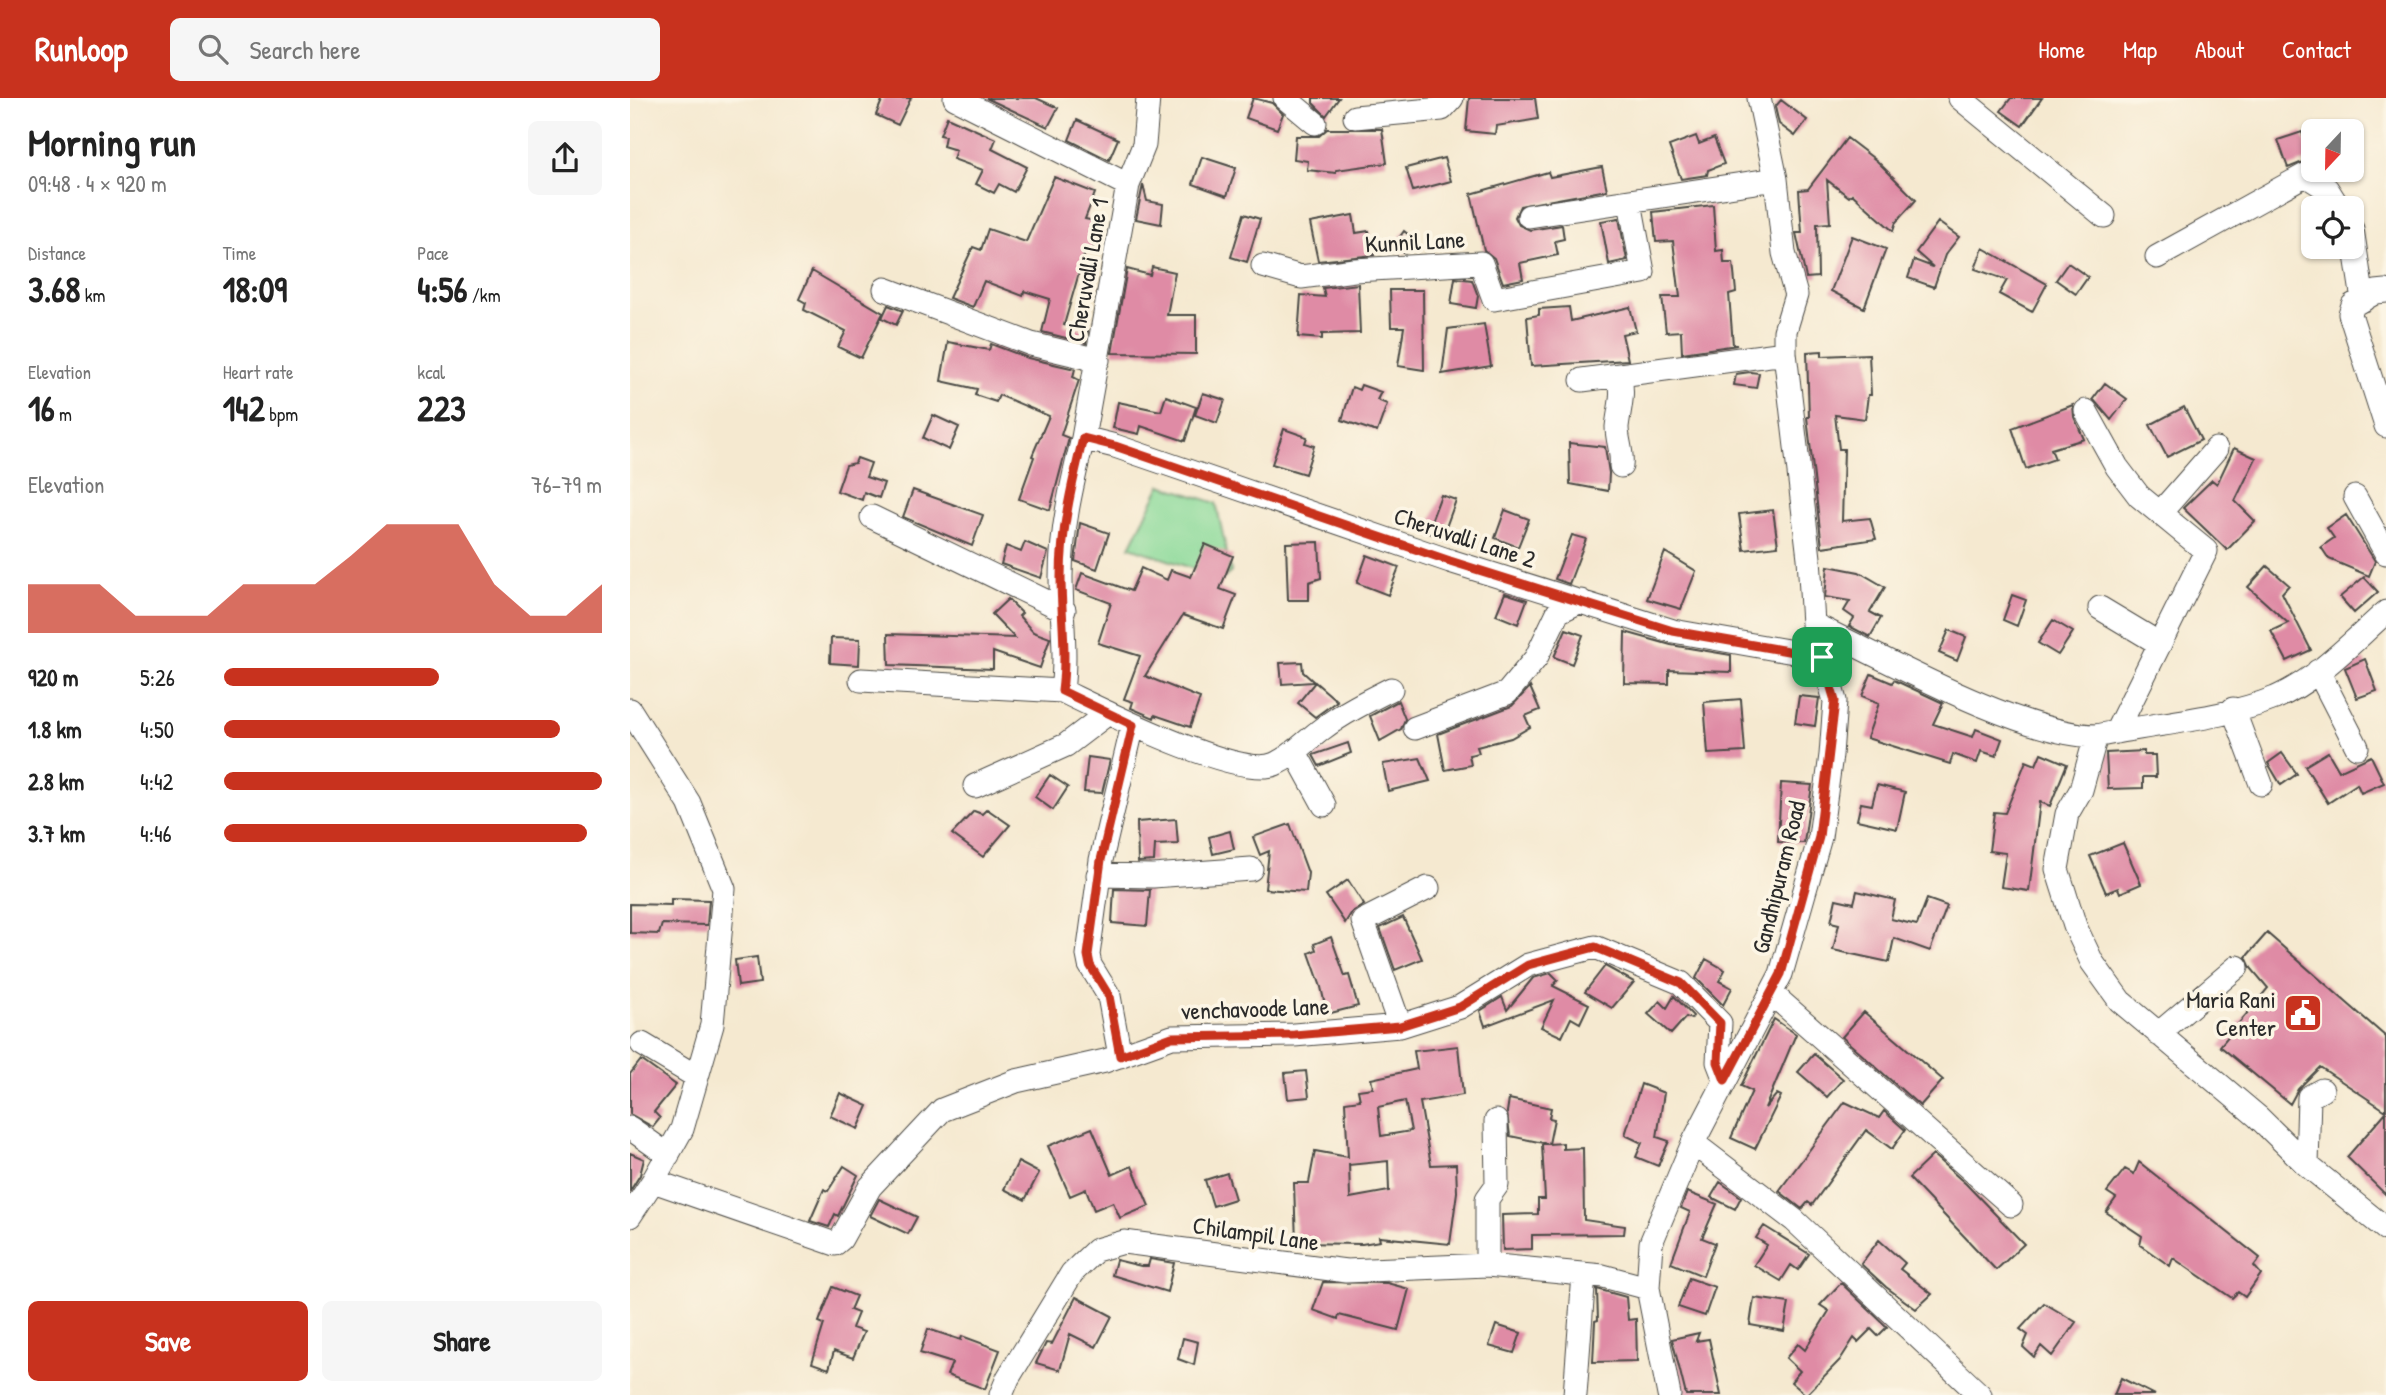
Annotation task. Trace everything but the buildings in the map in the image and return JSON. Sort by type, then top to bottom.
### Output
[{"type":"street","points":[[955,98],[1128,185]]},
{"type":"street","name":"Cheruvalli Lane 1","points":[[1062,691],[1064,610],[1061,577],[1069,493],[1090,440],[1098,360],[1128,185],[1144,145],[1148,98]]},
{"type":"street","points":[[1285,98],[1315,123]]},
{"type":"street","points":[[1355,117],[1442,109],[1452,98]]},
{"type":"street","name":"Gandhipuram Road","points":[[1669,1395],[1648,1288],[1651,1242],[1693,1143],[1781,974],[1819,837],[1835,701],[1813,624],[1810,558],[1785,354],[1785,331],[1796,295],[1784,253],[1776,179],[1759,98]]},
{"type":"street","points":[[1960,98],[2104,216]]},
{"type":"street","points":[[2157,257],[2305,175],[2327,189],[2331,196]]},
{"type":"street","points":[[1529,216],[1776,179]]},
{"type":"street","name":"Kunnil Lane","points":[[1263,266],[1301,277],[1342,271],[1481,263],[1494,299],[1643,272],[1630,202]]},
{"type":"street","points":[[2357,259],[2363,300]]},
{"type":"street","points":[[885,289],[1031,344],[1098,360]]},
{"type":"street","points":[[2386,291],[2353,305],[2350,314],[2386,426]]},
{"type":"street","points":[[1582,380],[1620,378],[1785,354]]},
{"type":"street","points":[[1620,378],[1624,396],[1617,429],[1622,455],[1620,466]]},
{"type":"street","points":[[2086,411],[2117,467],[2139,496],[2206,551],[2160,644],[2106,734],[2067,814],[2057,869],[2075,926],[2092,962],[2120,1001],[2258,1117],[2307,1166],[2386,1228]]},
{"type":"street","name":"Cheruvalli Lane 2","points":[[1090,440],[1450,561],[1673,631],[1822,657]]},
{"type":"street","points":[[2160,513],[2216,449]]},
{"type":"street","points":[[2355,497],[2386,553]]},
{"type":"street","points":[[872,517],[1064,610]]},
{"type":"street","points":[[1415,728],[1507,693],[1536,658],[1558,612],[1581,601]]},
{"type":"street","points":[[2100,608],[2160,644]]},
{"type":"street","points":[[1813,624],[1987,706],[2043,726],[2082,736],[2106,734],[2233,709],[2275,697],[2318,671],[2386,612]]},
{"type":"street","points":[[2318,671],[2357,747]]},
{"type":"street","points":[[861,680],[1062,691],[1133,725],[1200,752],[1257,769],[1274,764],[1295,752],[1323,728],[1391,689]]},
{"type":"street","points":[[2233,709],[2261,784]]},
{"type":"street","points":[[630,710],[689,803],[723,889],[712,1025],[682,1129],[630,1216]]},
{"type":"street","points":[[975,786],[1066,745],[1108,713]]},
{"type":"street","points":[[1120,1056],[1109,996],[1089,960],[1098,875],[1133,725]]},
{"type":"street","points":[[1295,752],[1324,805]]},
{"type":"street","points":[[1098,875],[1153,876],[1251,869]]},
{"type":"street","points":[[1400,1026],[1363,921],[1428,888]]},
{"type":"street","name":"venchavoode lane","points":[[653,1181],[835,1244],[841,1239],[870,1187],[942,1110],[1016,1081],[1120,1056],[1172,1037],[1294,1035],[1400,1026],[1460,1007],[1528,965],[1595,947],[1681,983],[1689,991],[1720,1023],[1718,1062],[1725,1080]]},
{"type":"street","points":[[2158,1034],[2237,967]]},
{"type":"street","points":[[1771,993],[2011,1205]]},
{"type":"street","points":[[642,1044],[697,1077]]},
{"type":"street","points":[[2307,1166],[2309,1097],[2322,1090]]},
{"type":"street","points":[[1486,1265],[1487,1199],[1497,1185],[1496,1121]]},
{"type":"street","points":[[630,1128],[668,1155]]},
{"type":"street","points":[[1693,1143],[1794,1220],[1980,1395]]},
{"type":"street","name":"Chilampil Lane","points":[[1002,1395],[1009,1378],[1072,1273],[1096,1250],[1124,1241],[1346,1271],[1486,1265],[1584,1274],[1648,1288]]},
{"type":"street","points":[[1576,1395],[1584,1274]]},
{"type":"green space","points":[[1161,485],[1216,503],[1231,572],[1223,579],[1130,547]]},
{"type":"place","name":"Maria Rani Center","points":[[2303,1013]]},
{"type":"route","points":[[1083,438],[1115,446],[1450,561],[1673,631],[1822,657],[1835,701],[1831,755],[1819,837],[1781,974],[1725,1080],[1718,1062],[1720,1023],[1681,983],[1595,947],[1528,965],[1460,1007],[1400,1026],[1294,1035],[1172,1037],[1120,1056],[1109,996],[1090,965],[1088,955],[1101,860],[1133,725],[1062,691],[1065,651],[1061,577],[1063,550],[1069,493],[1083,438]]}]
